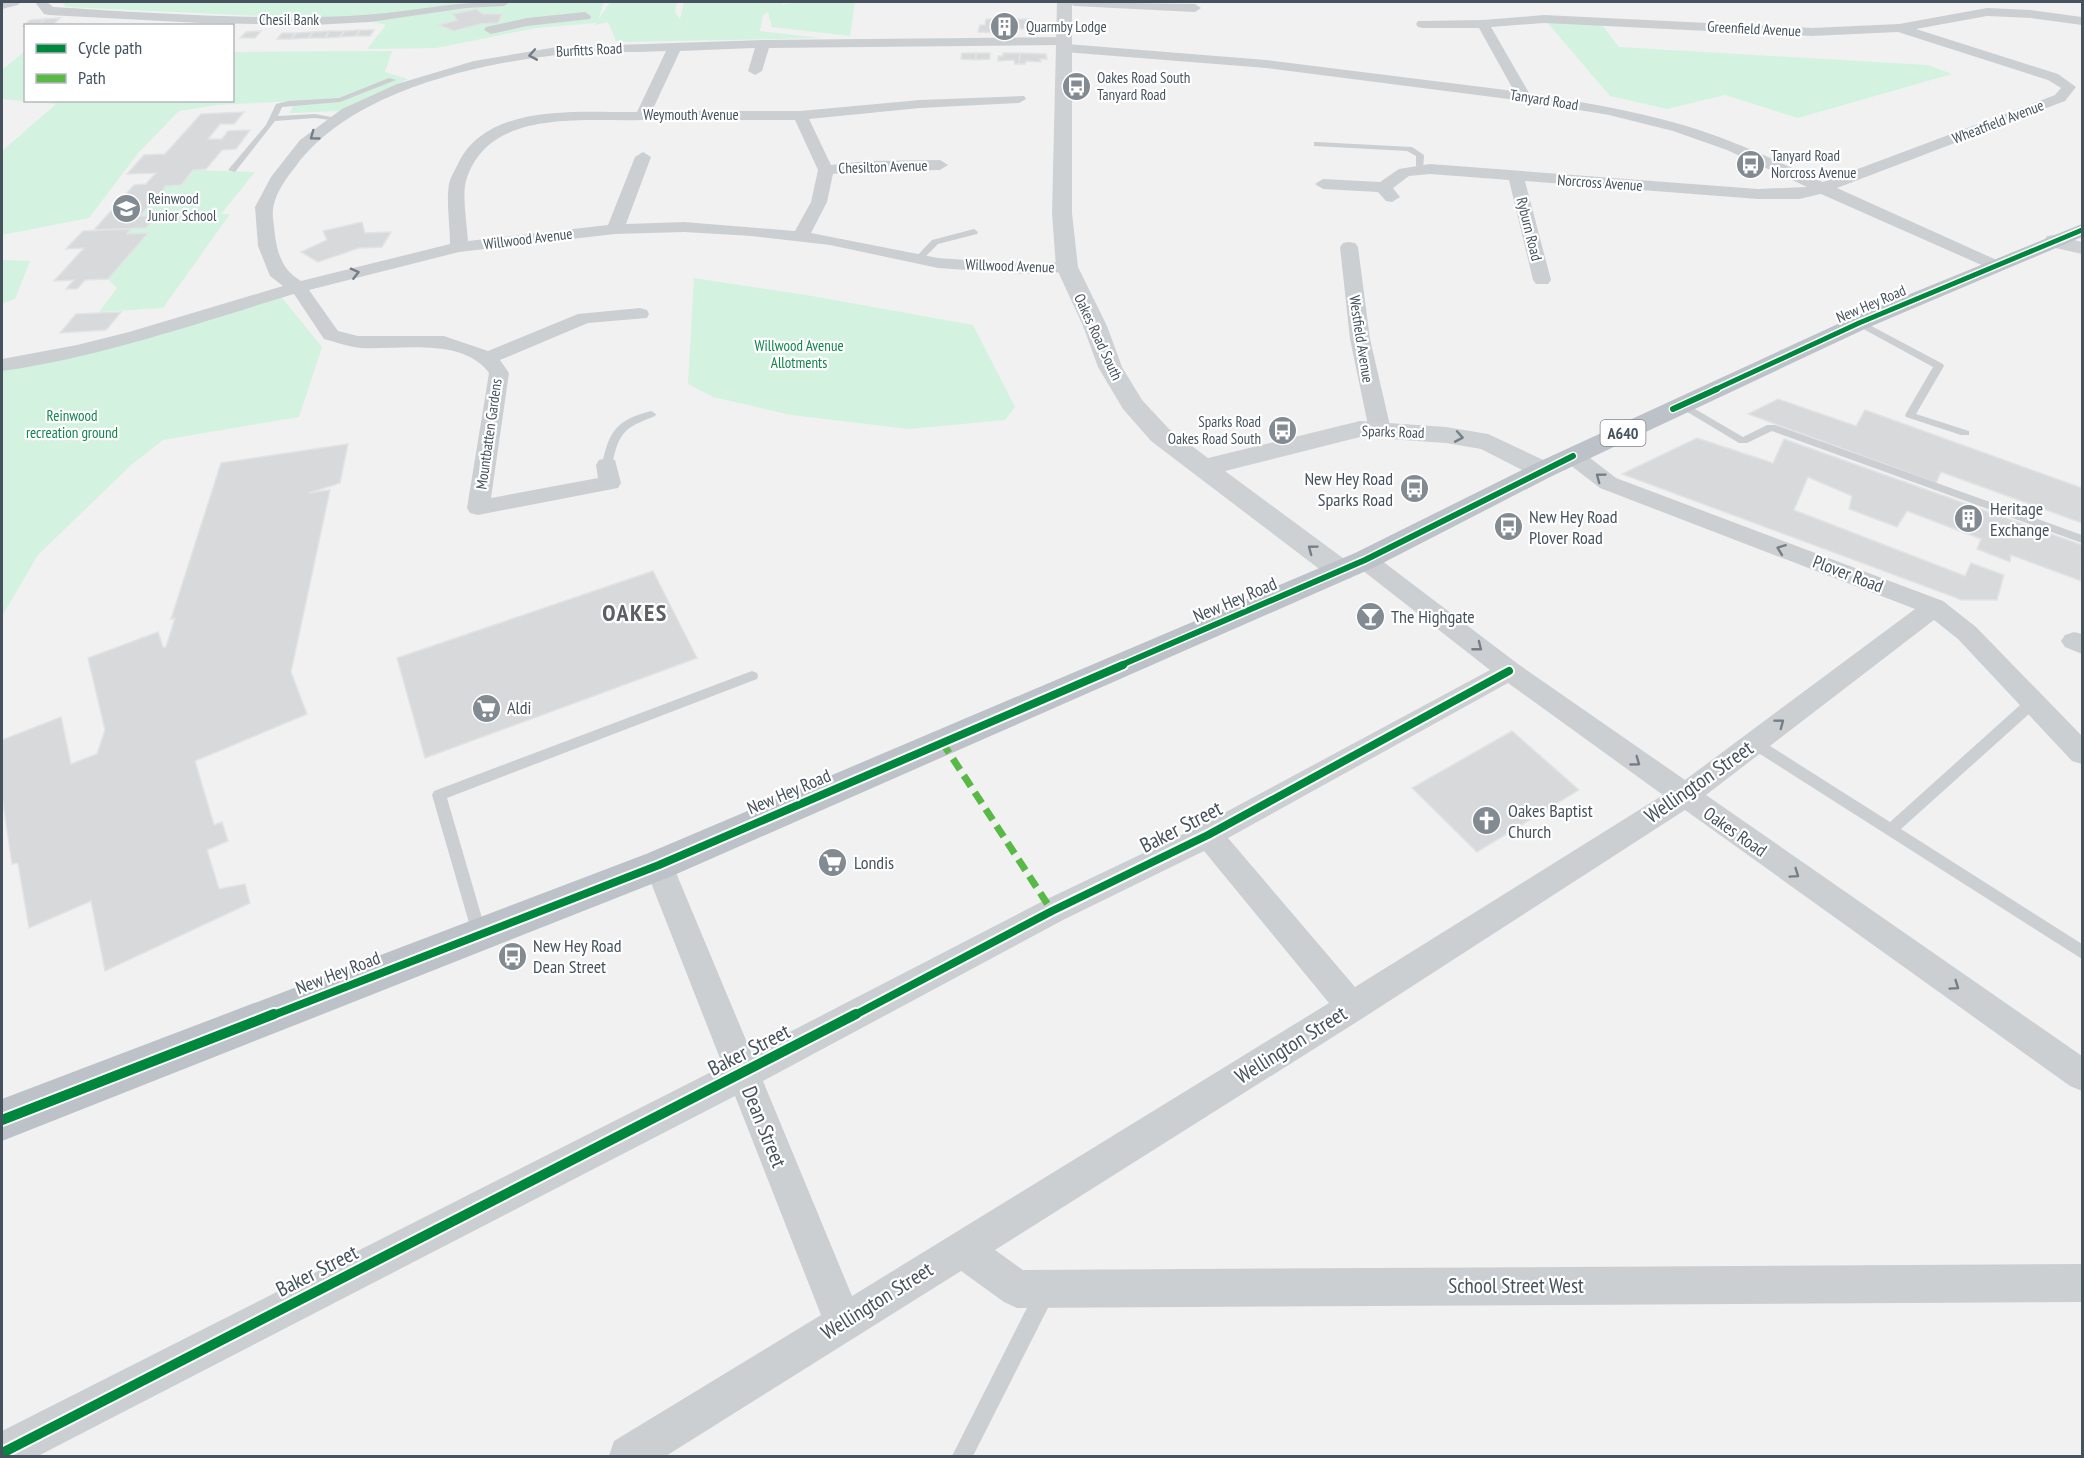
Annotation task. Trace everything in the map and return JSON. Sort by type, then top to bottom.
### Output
[{"type":"highway","name":"New Hey Road","points":[[2,1120],[659,865],[1353,565],[1542,470],[1859,323],[2082,230]]},
{"type":"street","points":[[2,4],[13,2]]},
{"type":"street","name":"Chesil Bank","points":[[41,2],[50,10],[211,20],[350,20],[418,13],[474,2],[504,2]]},
{"type":"street","name":"Oakes Road South","points":[[1064,2],[1062,213],[1067,267],[1095,326],[1110,367],[1132,404],[1160,435],[1284,528],[1353,565]]},
{"type":"street","points":[[1074,2],[1195,8]]},
{"type":"street","points":[[527,22],[538,8]]},
{"type":"street","points":[[1610,8],[1622,21]]},
{"type":"street","name":"Greenfield Avenue","points":[[1423,24],[1483,24],[1544,19],[1812,32],[1899,28],[1987,12],[2030,8],[2082,21]]},
{"type":"street","points":[[491,30],[527,22],[585,16]]},
{"type":"street","points":[[1483,24],[1524,97]]},
{"type":"street","name":"Wheatfield Avenue","points":[[1820,189],[2060,98],[2069,87],[2053,77],[1899,28]]},
{"type":"street","name":"Burfitts Road","points":[[298,287],[279,276],[267,246],[263,207],[279,177],[305,142],[338,119],[402,87],[474,65],[557,51],[928,37],[1064,44]]},
{"type":"street","points":[[755,70],[764,44]]},
{"type":"street","name":"Tanyard Road","points":[[1064,44],[1266,64],[1524,97],[1609,111],[1678,128],[1732,147],[1820,189],[1995,266]]},
{"type":"street","points":[[642,116],[675,46]]},
{"type":"street","name":"Weymouth Avenue","points":[[459,248],[457,183],[470,155],[490,135],[526,121],[546,118],[800,115],[920,104],[1019,99]]},
{"type":"street","name":"Chesilton Avenue","points":[[800,115],[826,170],[819,202],[800,237]]},
{"type":"street","points":[[615,229],[643,157]]},
{"type":"street","name":"Chesilton Avenue","points":[[826,170],[867,166],[940,165]]},
{"type":"street","name":"Norcross Avenue","points":[[1323,184],[1388,192],[1405,172],[1430,169],[1758,194],[1799,194],[1820,189]]},
{"type":"street","name":"Ryburn Road","points":[[1516,177],[1542,280]]},
{"type":"street","name":"Willwood Avenue","points":[[2,365],[77,351],[136,336],[298,287],[459,248],[615,229],[684,227],[752,231],[831,240],[939,263],[1024,269],[1067,267]]},
{"type":"street","points":[[2055,241],[2082,248]]},
{"type":"street","name":"Westfield Avenue","points":[[1349,247],[1357,321],[1369,391],[1380,430]]},
{"type":"street","name":"Mountbatten Gardens","points":[[298,287],[331,335],[358,342],[444,342],[488,358],[500,373],[478,508],[610,483],[607,465]]},
{"type":"street","points":[[488,358],[585,318],[640,314]]},
{"type":"street","name":"Sparks Road","points":[[1204,468],[1360,429],[1446,435],[1488,442],[1542,470]]},
{"type":"street","name":"Plover Road","points":[[1573,456],[1608,483],[1934,607],[1967,633],[2082,753]]},
{"type":"street","name":"Oakes Road","points":[[1353,565],[1509,671],[2082,1075]]},
{"type":"street","name":"Wellington Street","points":[[628,1456],[1352,1007],[1684,796],[1934,607]]},
{"type":"street","name":"Baker Street","points":[[2,1453],[743,1074],[1052,911],[1208,835],[1509,671]]},
{"type":"street","points":[[1208,835],[1352,1007]]},
{"type":"street","name":"Dean Street","points":[[659,865],[843,1322]]},
{"type":"street","name":"School Street West","points":[[962,1248],[1017,1289],[2082,1283]]},
{"type":"lane","points":[[232,170],[282,104],[340,100],[392,80]]},
{"type":"lane","points":[[272,119],[315,116],[338,119]]},
{"type":"lane","points":[[1317,144],[1409,149],[1420,155],[1419,171]]},
{"type":"lane","points":[[918,259],[935,242],[974,232]]},
{"type":"lane","points":[[1859,323],[1939,366],[1910,415],[1965,433]]},
{"type":"lane","points":[[1683,405],[1743,441],[1772,427],[2082,539]]},
{"type":"lane","points":[[607,465],[611,446],[624,424],[651,414]]},
{"type":"lane","points":[[479,935],[439,795],[752,676]]},
{"type":"lane","points":[[1891,830],[2034,701]]},
{"type":"lane","points":[[1754,743],[2082,952]]},
{"type":"lane","points":[[962,1456],[1047,1289]]},
{"type":"green space","points":[[62,2],[604,2],[598,20],[610,2],[677,2],[675,12],[680,19],[684,2],[785,2],[780,5],[798,2],[855,2],[850,36],[772,27],[768,12],[763,15],[760,31],[821,38],[620,42],[622,41],[616,41],[608,22],[595,25],[596,23],[536,28],[436,48],[367,49],[386,25],[348,17],[284,17],[66,7]]},
{"type":"green space","points":[[1546,21],[1602,25],[1619,47],[1928,65],[1952,74],[1798,118],[1725,95],[1667,109],[1610,96]]},
{"type":"green space","points":[[392,51],[385,72],[408,79],[339,111],[290,113],[295,101],[217,105],[179,111],[139,152],[89,218],[2,235],[2,151],[56,104],[34,102],[234,102],[234,52]]},
{"type":"green space","points":[[24,52],[24,101],[2,99],[2,70]]},
{"type":"green space","points":[[193,170],[255,172],[221,214],[230,214],[163,308],[99,312],[117,288],[108,279],[148,234],[127,234],[131,229],[146,228],[155,216],[140,216],[166,186]]},
{"type":"green space","points":[[2,260],[30,261],[15,299],[2,304]]},
{"type":"green space","name":"Willwood Avenue Allotments","points":[[694,278],[812,296],[973,325],[1015,407],[1005,420],[909,429],[791,415],[713,397],[688,384]]},
{"type":"green space","name":"Reinwood recreation ground","points":[[278,293],[322,347],[299,417],[163,440],[131,465],[38,555],[2,616],[2,365],[77,351]]},
{"type":"building","points":[[476,9],[483,14],[502,14],[498,23],[480,24],[454,31],[439,25],[457,20],[453,14]]},
{"type":"building","points":[[60,18],[54,24],[40,24],[45,19]]},
{"type":"building","points":[[45,19],[40,24],[25,24],[30,20]]},
{"type":"building","name":"Quarmby Lodge","points":[[986,19],[1032,19],[1032,24],[1031,29],[1006,29],[1005,33],[978,32],[980,25],[985,25]]},
{"type":"building","points":[[360,30],[374,30],[370,36],[356,36]]},
{"type":"building","points":[[360,30],[356,36],[339,37],[345,31]]},
{"type":"building","points":[[261,31],[255,38],[240,38],[246,32]]},
{"type":"building","points":[[329,31],[345,31],[339,37],[325,38]]},
{"type":"building","points":[[329,31],[325,38],[308,38],[313,32]]},
{"type":"building","points":[[313,32],[308,38],[291,39],[296,33]]},
{"type":"building","points":[[282,33],[296,33],[291,39],[277,39]]},
{"type":"building","points":[[962,53],[976,53],[976,60],[961,59]]},
{"type":"building","points":[[976,53],[990,53],[990,59],[976,60]]},
{"type":"building","points":[[1003,53],[1020,53],[1019,64],[1015,64],[1014,60],[998,61],[998,56],[1003,56]]},
{"type":"building","points":[[1020,53],[1046,54],[1047,59],[1040,59],[1041,62],[1026,61],[1025,64],[1019,64]]},
{"type":"building","points":[[244,112],[234,124],[220,124],[208,139],[222,139],[228,131],[250,130],[236,149],[222,150],[206,169],[193,170],[181,185],[166,186],[140,216],[156,216],[146,228],[94,230],[134,185],[146,184],[156,173],[127,174],[144,155],[165,154],[201,114]]},
{"type":"building","points":[[362,222],[365,233],[391,232],[382,247],[359,248],[318,262],[301,252],[327,240],[323,231]]},
{"type":"building","points":[[131,229],[127,234],[148,233],[108,279],[85,280],[77,289],[66,289],[74,280],[54,281],[84,248],[66,249],[83,231]]},
{"type":"building","points":[[121,312],[106,330],[60,333],[76,314]]},
{"type":"building","name":"Heritage Exchange","points":[[1778,399],[1856,426],[1865,410],[2082,488],[2082,523],[1941,472],[1936,483],[1748,414]]},
{"type":"building","name":"Heritage Exchange","points":[[1697,438],[1773,463],[1784,439],[2082,545],[2081,581],[2011,555],[2010,562],[1977,549],[1981,539],[1907,511],[1897,527],[1849,509],[1852,496],[1808,477],[1794,510],[1965,576],[1971,563],[2004,575],[1997,600],[1962,600],[1622,474]]},
{"type":"building","points":[[348,444],[340,483],[309,493],[330,490],[291,672],[307,714],[195,761],[214,825],[222,822],[228,841],[207,850],[219,889],[245,884],[250,903],[105,971],[91,901],[29,928],[18,863],[12,864],[2,796],[2,740],[61,717],[71,764],[97,754],[105,730],[88,658],[158,632],[163,647],[166,647],[175,618],[171,619],[221,463]]},
{"type":"building","name":"Aldi","points":[[653,571],[697,658],[425,758],[397,658]]},
{"type":"building","name":"Oakes Baptist Church","points":[[1512,731],[1579,790],[1477,852],[1412,788]]},
{"type":"marked path","points":[[942,742],[1052,911]]},
{"type":"cycle path","points":[[1673,409],[1859,323],[2082,230]]},
{"type":"cycle path","points":[[2,1120],[659,865],[1365,560],[1573,456]]},
{"type":"cycle path","points":[[2,1453],[743,1074],[1052,911],[1208,835],[1509,671]]},
{"type":"place","name":"Quarmby Lodge","points":[[1005,27]]},
{"type":"place","name":"Oakes Road South Tanyard Road","points":[[1076,87]]},
{"type":"place","name":"Tanyard Road Norcross Avenue","points":[[1750,165]]},
{"type":"place","name":"Reinwood Junior School","points":[[127,208]]},
{"type":"place","name":"Sparks Road Oakes Road South","points":[[1282,431]]},
{"type":"place","name":"New Hey Road Sparks Road","points":[[1414,489]]},
{"type":"place","name":"Heritage Exchange","points":[[1969,519]]},
{"type":"place","name":"New Hey Road Plover Road","points":[[1508,527]]},
{"type":"place","name":"The Highgate","points":[[1370,617]]},
{"type":"place","name":"Aldi","points":[[486,708]]},
{"type":"place","name":"Oakes Baptist Church","points":[[1487,821]]},
{"type":"place","name":"Londis","points":[[833,863]]},
{"type":"place","name":"New Hey Road Dean Street","points":[[512,956]]},
{"type":"district","name":"OAKES","points":[[635,613]]}]
